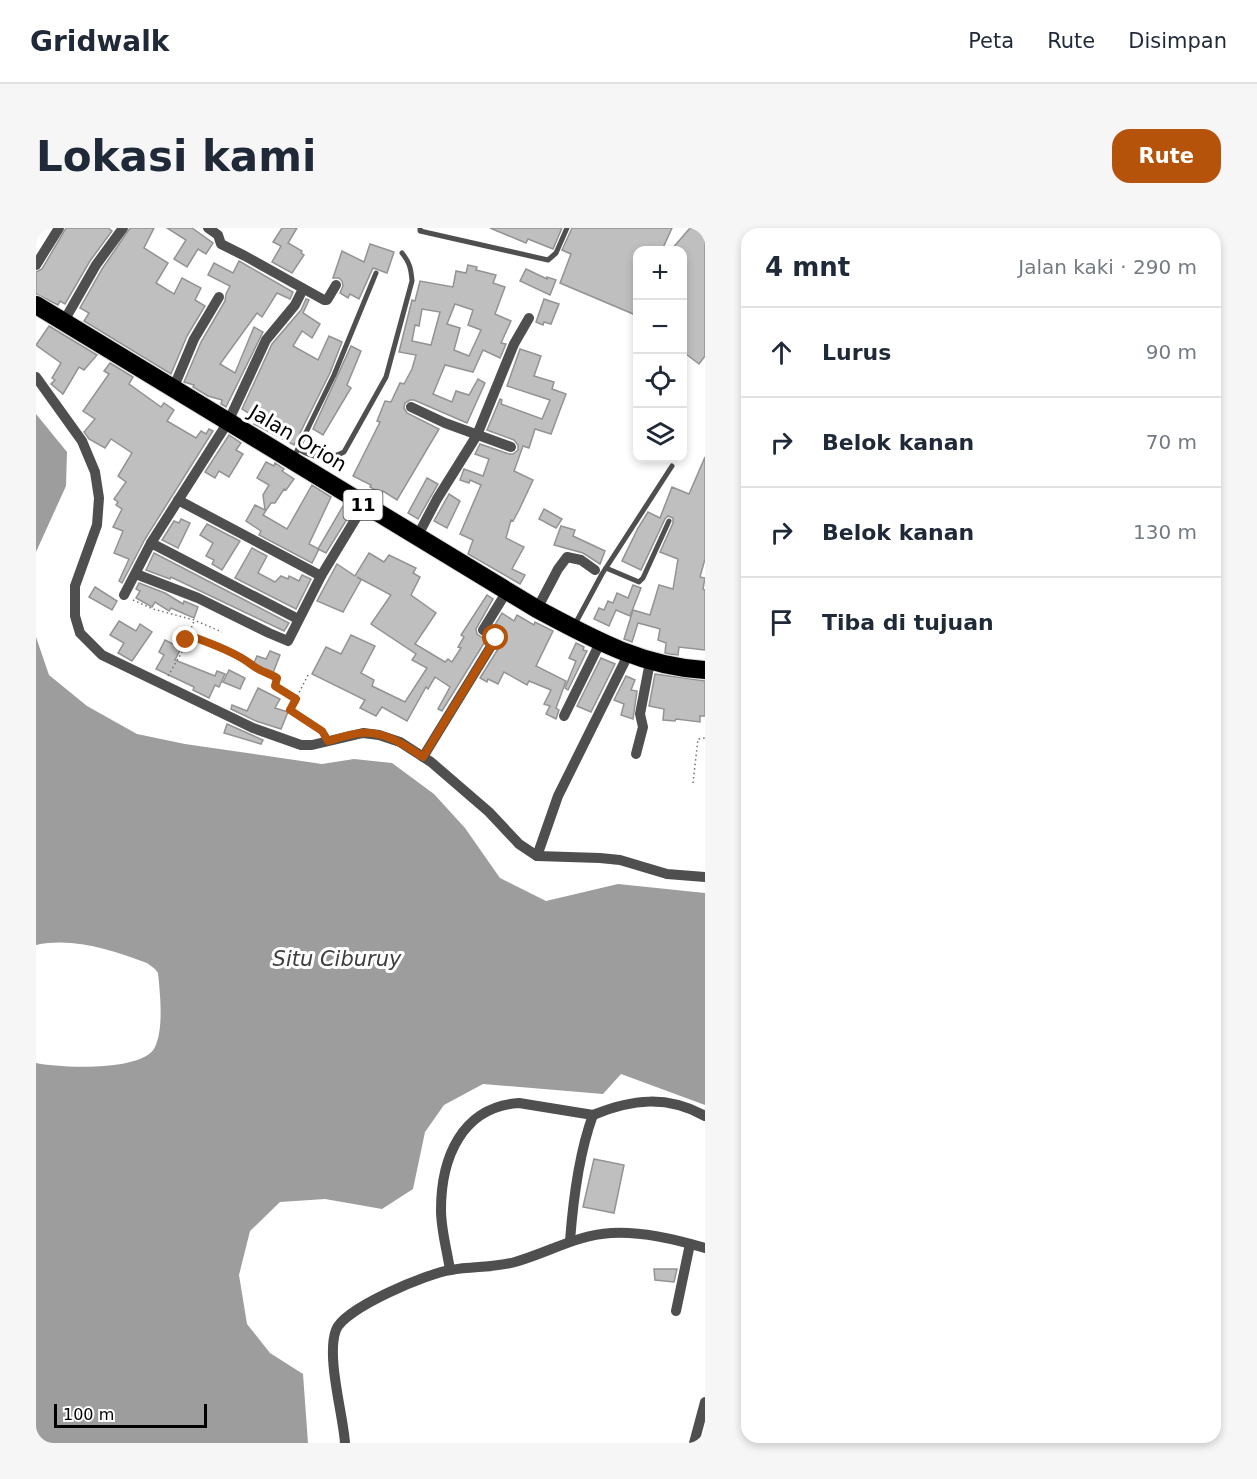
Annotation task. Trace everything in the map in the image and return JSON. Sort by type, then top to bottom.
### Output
[{"type":"highway","name":"Jalan Orion","points":[[36,305],[228,422],[295,454],[364,505],[537,609],[600,643],[628,655],[650,662],[705,670]]},
{"type":"street","points":[[36,265],[59,228]]},
{"type":"street","points":[[64,321],[96,265],[123,228]]},
{"type":"street","points":[[208,228],[218,235],[220,244],[324,300],[327,300],[336,285]]},
{"type":"street","points":[[124,595],[151,543],[228,422],[266,339],[295,305],[303,289]]},
{"type":"street","points":[[173,389],[194,339],[219,297]]},
{"type":"street","points":[[417,537],[437,499],[477,435],[514,344],[529,318]]},
{"type":"street","points":[[36,377],[82,441],[95,472],[99,498],[98,525],[75,586],[75,616],[80,633],[102,655],[253,728],[301,745],[363,733],[379,735],[400,742],[423,757],[489,812],[519,844],[537,856],[620,860],[667,874],[705,877]]},
{"type":"street","points":[[411,406],[445,423],[511,447]]},
{"type":"street","points":[[178,500],[321,576]]},
{"type":"street","points":[[136,574],[198,598],[287,641],[321,576],[364,505]]},
{"type":"street","points":[[151,543],[298,619]]},
{"type":"street","points":[[537,609],[567,557],[581,560],[601,569]]},
{"type":"street","points":[[423,757],[496,638],[483,630],[507,591]]},
{"type":"street","points":[[564,716],[600,643]]},
{"type":"street","points":[[537,856],[558,796],[628,655]]},
{"type":"street","points":[[636,754],[643,727],[640,714],[650,662]]},
{"type":"street","points":[[450,1270],[442,1218],[446,1172],[454,1143],[473,1120],[497,1107],[519,1103],[593,1114],[616,1105],[642,1101],[688,1106],[705,1116]]},
{"type":"street","points":[[570,1241],[583,1150],[593,1114]]},
{"type":"street","points":[[345,1443],[335,1380],[333,1341],[341,1321],[373,1300],[432,1275],[450,1270],[496,1267],[533,1257],[570,1241],[593,1235],[624,1233],[665,1238],[705,1248]]},
{"type":"street","points":[[676,1311],[690,1244]]},
{"type":"street","points":[[694,1443],[705,1402]]},
{"type":"lane","points":[[420,228],[420,231],[548,260],[556,254],[567,228]]},
{"type":"lane","points":[[376,273],[334,375],[295,454],[326,459],[344,452],[380,388],[389,368],[412,281],[409,261],[402,253]]},
{"type":"lane","points":[[573,628],[601,569],[672,466]]},
{"type":"lane","points":[[601,569],[639,582],[643,578],[669,521]]},
{"type":"path","points":[[124,595],[153,609],[194,620],[222,632]]},
{"type":"path","points":[[164,685],[182,652],[194,620]]},
{"type":"path","points":[[188,635],[272,675],[277,678],[275,686],[296,699]]},
{"type":"path","points":[[308,675],[290,710],[322,731],[328,741]]},
{"type":"path","points":[[693,783],[698,739],[705,738]]},
{"type":"water","points":[[36,414],[67,452],[66,486],[36,552]]},
{"type":"water","name":"Situ Ciburuy","points":[[36,637],[49,675],[87,706],[137,734],[185,744],[322,764],[354,759],[392,763],[434,794],[465,828],[500,878],[546,901],[618,884],[705,893],[705,1105],[621,1074],[603,1094],[483,1084],[444,1105],[425,1132],[413,1189],[382,1209],[325,1199],[280,1202],[250,1231],[239,1275],[247,1324],[270,1353],[303,1374],[308,1443],[36,1443],[36,1063],[81,1067],[135,1061],[148,1055],[155,1047],[160,1030],[161,1010],[158,973],[147,963],[92,946],[64,943],[36,945]]},
{"type":"building","points":[[66,228],[108,228],[112,231],[90,261],[65,304],[60,301],[58,305],[36,294],[36,272],[42,269]]},
{"type":"building","points":[[130,228],[154,228],[144,248],[168,263],[156,283],[174,294],[182,278],[201,288],[195,300],[205,306],[187,336],[171,374],[84,321],[89,313],[80,308],[102,269]]},
{"type":"building","points":[[167,228],[192,228],[213,243],[206,254],[198,249],[187,267],[174,259],[186,240]]},
{"type":"building","points":[[282,228],[297,228],[288,243],[302,251],[304,255],[292,273],[272,262],[281,246],[273,242]]},
{"type":"building","points":[[490,228],[562,228],[553,249],[528,239],[526,243]]},
{"type":"building","points":[[572,228],[672,228],[664,246],[633,246],[633,314],[560,283],[571,254],[562,250]]},
{"type":"building","points":[[690,228],[705,228],[705,356],[699,364],[687,355],[687,246],[674,246]]},
{"type":"building","points":[[370,244],[394,252],[387,273],[373,268],[359,299],[350,294],[348,298],[340,293],[343,286],[342,281],[339,278],[333,278],[342,251],[364,262]]},
{"type":"building","points":[[239,261],[293,292],[290,299],[277,293],[262,317],[257,313],[220,364],[235,373],[254,327],[263,332],[226,407],[221,404],[222,400],[208,396],[193,387],[194,385],[184,382],[201,342],[225,301],[230,286],[208,275],[214,263],[233,273]]},
{"type":"building","points":[[468,265],[477,267],[476,270],[496,275],[493,283],[505,287],[495,314],[511,321],[501,343],[506,344],[500,358],[483,350],[473,372],[445,365],[433,394],[452,402],[456,391],[469,395],[478,379],[485,383],[467,423],[414,400],[405,403],[404,408],[407,413],[439,429],[397,500],[383,491],[382,494],[370,487],[371,485],[353,476],[380,422],[377,421],[385,401],[391,402],[400,383],[404,384],[412,369],[416,355],[399,352],[412,300],[415,301],[420,281],[453,287],[456,271],[466,273]],"holes":[[[455,304],[473,310],[468,325],[481,330],[469,356],[454,350],[460,328],[447,324]],[[422,309],[440,312],[431,345],[412,341],[415,325],[419,326]]]},
{"type":"building","points":[[526,269],[547,279],[547,277],[556,280],[550,295],[520,281]]},
{"type":"building","points":[[306,299],[309,300],[303,313],[320,324],[312,338],[302,331],[293,346],[318,360],[329,336],[342,342],[330,373],[294,445],[254,424],[258,419],[242,409],[272,344],[301,310]]},
{"type":"building","points":[[544,299],[559,304],[551,324],[544,322],[543,325],[536,322]]},
{"type":"building","points":[[49,326],[97,355],[84,370],[79,367],[63,394],[51,384],[55,380],[52,378],[61,363],[36,345]]},
{"type":"building","points":[[351,346],[361,351],[347,385],[351,388],[323,435],[313,429]]},
{"type":"building","points":[[520,349],[541,356],[534,376],[554,382],[552,389],[566,394],[551,434],[535,429],[529,448],[523,446],[514,471],[533,480],[513,521],[511,520],[506,538],[524,547],[512,569],[525,575],[520,584],[468,554],[473,540],[460,534],[481,485],[470,480],[469,483],[460,480],[464,469],[483,476],[489,459],[475,454],[480,444],[509,454],[518,450],[518,445],[514,440],[487,430],[500,399],[501,404],[542,419],[550,400],[507,386]]},
{"type":"building","points":[[110,363],[133,377],[129,384],[161,407],[164,403],[174,410],[167,421],[196,438],[201,431],[206,434],[209,429],[213,431],[145,539],[122,583],[119,581],[129,559],[114,553],[123,531],[113,527],[122,509],[116,505],[118,502],[114,499],[126,482],[118,476],[132,453],[111,439],[105,448],[89,439],[84,432],[95,419],[83,411],[109,374],[104,371]]},
{"type":"building","points":[[229,435],[241,443],[236,450],[243,454],[229,477],[219,471],[215,478],[205,472]]},
{"type":"building","points":[[705,457],[705,559],[700,577],[705,578],[703,589],[705,590],[705,650],[679,647],[678,655],[670,654],[665,653],[666,643],[658,640],[660,629],[657,628],[638,623],[632,642],[624,639],[633,610],[650,615],[659,585],[673,589],[678,559],[660,552],[673,518],[668,516],[665,519],[641,570],[622,561],[648,512],[660,518],[672,487],[689,494]]},
{"type":"building","points":[[266,462],[274,466],[275,463],[294,479],[263,515],[287,529],[312,485],[331,497],[309,544],[319,549],[312,563],[259,535],[261,531],[246,521],[255,505],[265,510],[263,495],[269,485],[257,478]]},
{"type":"building","points":[[427,478],[438,484],[418,519],[408,513]]},
{"type":"building","points":[[449,494],[460,501],[447,528],[434,521]]},
{"type":"building","points":[[343,506],[352,511],[326,553],[318,549]]},
{"type":"building","points":[[544,509],[562,519],[556,528],[539,519]]},
{"type":"building","points":[[181,519],[190,523],[178,548],[162,540],[174,521],[179,523]]},
{"type":"building","points":[[207,524],[240,541],[222,570],[212,564],[214,560],[206,556],[213,543],[200,535]]},
{"type":"building","points":[[561,526],[575,530],[573,536],[605,551],[600,564],[583,553],[554,545]]},
{"type":"building","points":[[252,548],[267,556],[258,573],[275,582],[281,576],[288,579],[289,576],[299,581],[302,575],[311,579],[296,609],[235,578]]},
{"type":"building","points":[[154,553],[289,623],[284,631],[171,577],[170,579],[146,570]]},
{"type":"building","points":[[369,553],[384,562],[389,555],[416,568],[413,573],[420,577],[411,595],[436,613],[415,644],[445,662],[448,659],[452,662],[461,648],[458,647],[464,637],[461,635],[487,595],[493,599],[476,629],[477,634],[486,640],[442,711],[438,709],[450,687],[435,677],[428,689],[426,687],[407,721],[382,707],[376,716],[360,708],[365,700],[312,674],[326,647],[341,654],[351,635],[375,646],[361,673],[374,680],[372,686],[405,702],[427,668],[412,660],[416,654],[371,624],[391,595],[357,577],[361,580],[343,612],[317,601],[337,564],[355,576]]},
{"type":"building","points":[[139,583],[165,593],[183,604],[184,601],[198,607],[194,618],[171,608],[169,611],[155,602],[152,607],[136,598],[140,591],[136,589]]},
{"type":"building","points":[[633,585],[641,588],[630,616],[616,610],[609,626],[594,619],[599,608],[604,610],[608,601],[613,603],[617,593],[628,598]]},
{"type":"building","points":[[95,587],[117,601],[112,610],[89,597]]},
{"type":"building","points":[[502,613],[514,621],[517,615],[534,625],[535,622],[553,631],[536,666],[566,681],[556,708],[559,710],[556,719],[546,714],[550,706],[544,704],[551,690],[529,681],[527,685],[504,672],[498,684],[480,678],[503,641],[502,634],[493,628]]},
{"type":"building","points":[[119,621],[136,631],[140,624],[152,632],[132,661],[118,653],[124,643],[110,635]]},
{"type":"building","points":[[165,640],[181,648],[175,660],[215,676],[217,671],[225,674],[219,687],[215,685],[209,698],[193,690],[194,687],[156,669],[164,655],[159,652]]},
{"type":"building","points":[[576,643],[587,651],[568,690],[565,688],[576,661],[569,658]]},
{"type":"building","points":[[270,651],[280,655],[273,673],[253,665],[257,656],[266,659]]},
{"type":"building","points":[[601,658],[615,664],[591,712],[577,706]]},
{"type":"building","points":[[229,670],[245,678],[240,689],[223,682]]},
{"type":"building","points":[[655,674],[705,681],[705,716],[700,716],[700,722],[663,720],[664,709],[649,706]]},
{"type":"building","points":[[626,676],[635,680],[631,690],[637,691],[633,719],[621,715],[624,704],[614,700]]},
{"type":"building","points":[[258,688],[280,699],[275,708],[288,712],[281,729],[256,721],[231,709],[232,705],[247,711]]},
{"type":"building","points":[[227,724],[263,740],[261,744],[224,733]]},
{"type":"building","points":[[594,1159],[624,1165],[614,1213],[583,1207]]},
{"type":"building","points":[[654,1269],[677,1269],[674,1282],[655,1280]]},
{"type":"route","points":[[186,640],[188,635],[204,641],[277,678],[275,686],[296,699],[290,710],[322,731],[328,741],[363,733],[379,735],[400,742],[423,757],[496,638]]}]
